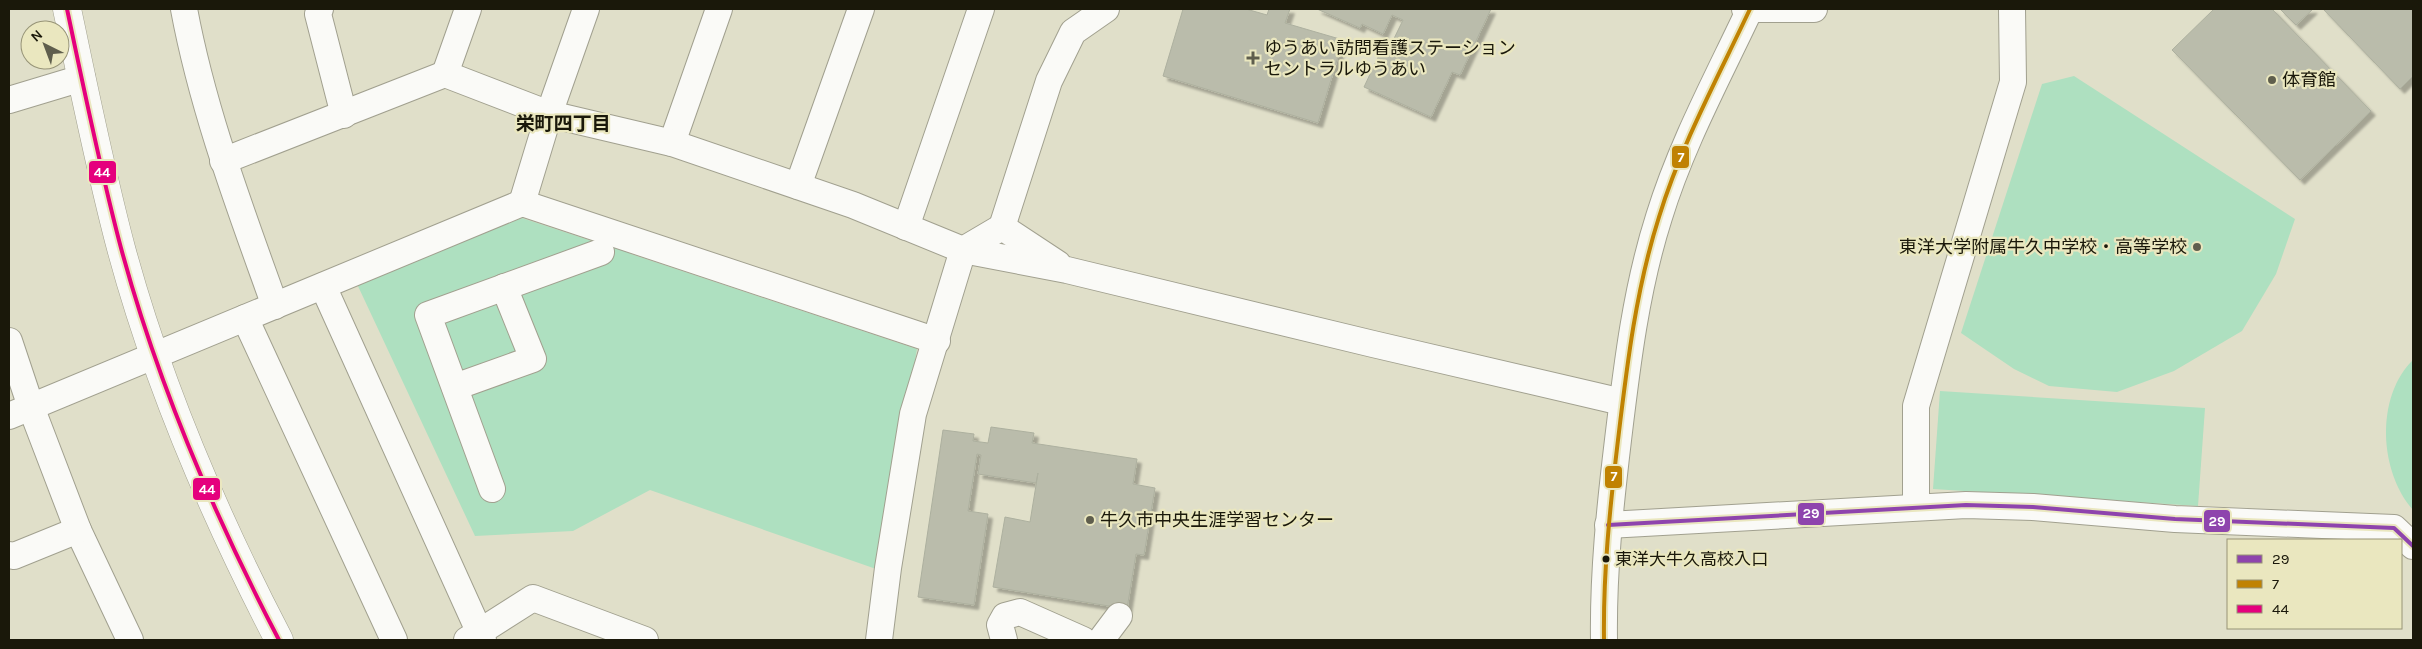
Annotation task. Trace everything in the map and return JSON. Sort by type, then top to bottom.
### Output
[{"type":"main road","points":[[68,9],[97,156],[122,250],[155,356],[187,444],[222,527],[279,640]]},
{"type":"street","points":[[184,9],[193,58],[223,161],[275,306]]},
{"type":"street","points":[[320,9],[318,14],[344,115]]},
{"type":"street","points":[[445,74],[468,9]]},
{"type":"street","points":[[522,203],[549,114],[586,9]]},
{"type":"street","points":[[672,143],[719,9]]},
{"type":"street","points":[[798,186],[861,9]]},
{"type":"street","points":[[906,227],[981,9]]},
{"type":"street","points":[[879,640],[888,568],[913,414],[964,250],[1002,227],[1049,81],[1074,32],[1106,9]]},
{"type":"street","points":[[1604,640],[1604,581],[1608,525],[1622,402],[1634,326],[1659,217],[1708,97],[1748,9],[1814,9]]},
{"type":"street","points":[[1916,507],[1916,406],[2013,82],[2012,9]]},
{"type":"street","points":[[223,161],[445,74],[549,114],[672,143],[854,205],[964,250],[1066,270],[1622,402]]},
{"type":"street","points":[[9,100],[82,78]]},
{"type":"street","points":[[20,411],[522,203],[936,341]]},
{"type":"street","points":[[1002,227],[1066,270]]},
{"type":"street","points":[[492,489],[428,315],[601,252]]},
{"type":"street","points":[[323,286],[476,638],[533,598],[645,640]]},
{"type":"street","points":[[455,387],[533,359],[504,287]]},
{"type":"street","points":[[246,318],[394,640]]},
{"type":"street","points":[[9,341],[20,411],[130,640]]},
{"type":"street","points":[[1608,525],[1916,507],[1966,505],[2033,506],[2176,518],[2394,528],[2413,546]]},
{"type":"street","points":[[9,555],[14,556],[78,530]]},
{"type":"street","points":[[1004,640],[1000,625],[1006,616],[1020,612],[1083,640]]},
{"type":"street","points":[[1101,640],[1119,616]]},
{"type":"green space","points":[[2074,76],[2295,219],[2276,274],[2242,331],[2174,371],[2117,392],[2049,386],[2014,369],[1961,333],[2042,84]]},
{"type":"green space","points":[[522,218],[592,241],[606,239],[631,254],[917,349],[879,570],[650,490],[573,531],[475,536],[357,284]]},
{"type":"green space","points":[[2413,360],[2413,510],[2393,476],[2388,456],[2386,435],[2387,414],[2392,394],[2401,376]]},
{"type":"green space","points":[[1940,391],[2205,408],[2198,506],[1933,489]]},
{"type":"building","name":"ゆうあい訪問看護ステーション セントラルゆうあい","points":[[1183,9],[1246,9],[1267,15],[1269,9],[1290,9],[1285,23],[1343,40],[1318,123],[1163,76]]},
{"type":"building","points":[[1317,9],[1491,9],[1460,75],[1452,72],[1431,117],[1364,87],[1381,51],[1387,53],[1403,20],[1392,15],[1383,34],[1362,24],[1360,28]]},
{"type":"building","name":"体育館","points":[[2214,9],[2272,9],[2371,111],[2300,180],[2172,50]]},
{"type":"building","points":[[2280,9],[2313,9],[2296,25]]},
{"type":"building","points":[[2323,9],[2411,9],[2413,11],[2413,76],[2400,89]]},
{"type":"building","name":"牛久市中央生涯学習センター","points":[[991,427],[1034,433],[1032,443],[1137,459],[1133,484],[1155,488],[1144,555],[1136,554],[1127,609],[993,587],[1005,517],[1030,522],[1038,473],[1036,483],[978,474],[981,455],[977,454],[968,511],[988,514],[974,605],[918,597],[943,430],[974,434],[973,441],[988,443]]},
{"type":"transit line","name":"44","points":[[67,9],[113,218],[152,349],[210,497],[279,640]]},
{"type":"transit line","name":"7","points":[[1604,640],[1606,565],[1612,490],[1629,355],[1644,272],[1659,217],[1678,164],[1750,9]]},
{"type":"transit line","name":"29","points":[[1608,525],[1966,505],[2033,507],[2175,519],[2394,528],[2413,546]]},
{"type":"place","name":"ゆうあい訪問看護ステーション セントラルゆうあい","points":[[1253,58]]},
{"type":"place","name":"体育館","points":[[2272,80]]},
{"type":"place","name":"東洋大学附属牛久中学校・高等学校","points":[[2197,247]]},
{"type":"place","name":"牛久市中央生涯学習センター","points":[[1090,520]]},
{"type":"place","name":"東洋大牛久高校入口","points":[[1606,559]]},
{"type":"district","name":"栄町四丁目","points":[[563,124]]}]
